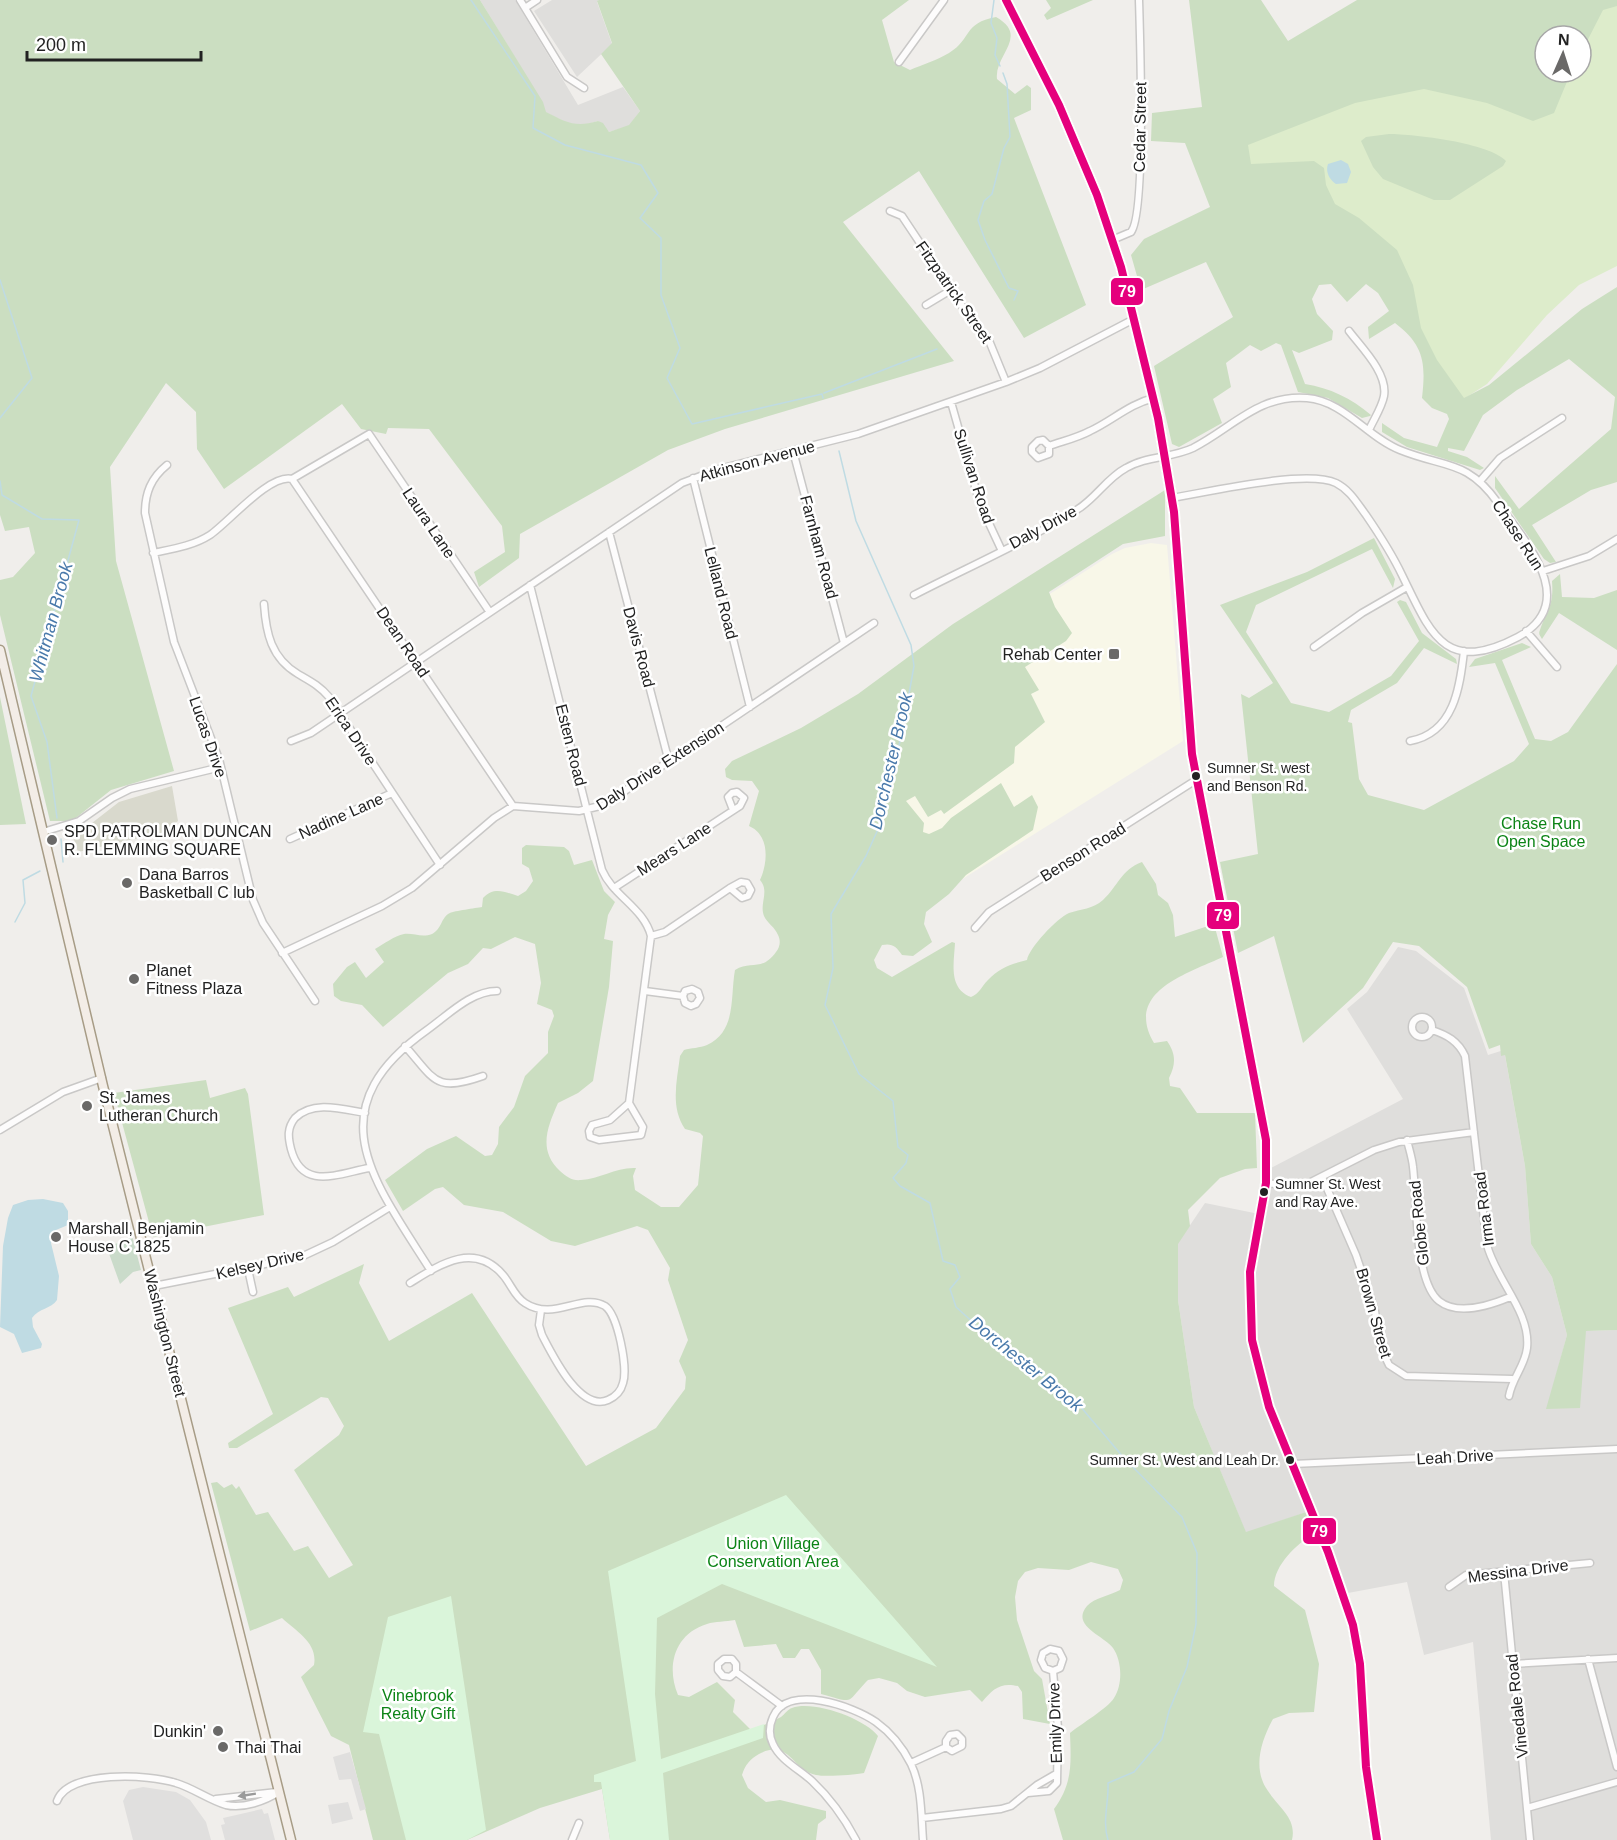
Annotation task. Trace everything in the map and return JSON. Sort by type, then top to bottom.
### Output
[{"type":"main road","points":[[1006,0],[1059,105],[1089,175],[1113,240],[1154,398],[1166,454],[1172,498],[1189,727],[1196,780],[1266,1140],[1266,1183],[1250,1272],[1252,1340],[1269,1407],[1345,1597],[1359,1648],[1366,1767],[1377,1840]]},
{"type":"main road","name":"Washington Street","points":[[0,650],[102,1078],[291,1840]]},
{"type":"street","points":[[520,0],[567,77],[584,88]]},
{"type":"street","points":[[525,8],[537,0]]},
{"type":"street","points":[[899,62],[944,0]]},
{"type":"street","name":"Cedar Street","points":[[1113,240],[1131,232],[1137,216],[1141,108],[1139,0]]},
{"type":"street","name":"Fitzpatrick Street","points":[[890,211],[902,216],[951,290],[990,343],[1006,382]]},
{"type":"street","points":[[927,305],[951,290]]},
{"type":"street","name":"Atkinson Avenue","points":[[291,741],[311,733],[489,611],[660,497],[693,478],[858,434],[951,402],[1040,368],[1134,319]]},
{"type":"street","points":[[1348,331],[1382,378],[1384,397],[1369,430]]},
{"type":"street","points":[[1050,446],[1090,432],[1138,402],[1154,398]]},
{"type":"street","name":"Chase Run","points":[[1166,454],[1191,449],[1251,410],[1285,399],[1319,400],[1338,408],[1399,450],[1456,466],[1480,480],[1543,571],[1547,588],[1545,605],[1527,631]]},
{"type":"street","name":"Sullivan Road","points":[[951,402],[980,504],[1001,549]]},
{"type":"street","points":[[1480,480],[1500,458],[1562,418]]},
{"type":"street","name":"Laura Lane","points":[[292,479],[369,434],[489,611]]},
{"type":"street","name":"Farnham Road","points":[[793,451],[844,643]]},
{"type":"street","name":"Daly Drive","points":[[914,595],[1080,508],[1126,467],[1166,454]]},
{"type":"street","name":"Lucas Drive","points":[[167,465],[153,479],[145,504],[153,553],[174,642],[221,767],[253,900],[282,953],[315,1001]]},
{"type":"street","points":[[153,553],[205,538],[254,498],[284,478],[292,479]]},
{"type":"street","name":"Lelland Road","points":[[693,478],[750,707]]},
{"type":"street","points":[[1172,498],[1303,478],[1329,480],[1346,489],[1381,536],[1422,619],[1433,634],[1445,644],[1464,651],[1492,647],[1527,631],[1557,667]]},
{"type":"street","name":"Dean Road","points":[[292,479],[513,806]]},
{"type":"street","name":"Davis Road","points":[[609,532],[669,762]]},
{"type":"street","points":[[1543,571],[1589,556],[1617,539]]},
{"type":"street","name":"Esten Road","points":[[530,585],[602,870],[614,888],[643,918],[651,936]]},
{"type":"street","points":[[1314,647],[1362,613],[1407,587]]},
{"type":"street","name":"Erica Drive","points":[[264,604],[267,634],[280,660],[323,690],[440,865]]},
{"type":"street","name":"Daly Drive Extension","points":[[513,806],[587,811],[604,805],[874,623]]},
{"type":"street","points":[[1410,741],[1430,734],[1455,704],[1464,651]]},
{"type":"street","points":[[43,832],[79,821],[130,789],[221,767]]},
{"type":"street","name":"Benson Road","points":[[975,928],[989,912],[1196,780]]},
{"type":"street","name":"Nadine Lane","points":[[290,839],[392,794]]},
{"type":"street","points":[[282,953],[393,900],[440,865],[494,818],[513,806]]},
{"type":"street","name":"Mears Lane","points":[[614,888],[733,810]]},
{"type":"street","points":[[629,1103],[610,1120],[592,1125],[589,1131],[590,1137],[599,1140],[641,1135],[643,1128],[629,1103],[651,936],[664,932],[730,888]]},
{"type":"street","points":[[431,1271],[390,1207],[369,1168],[364,1141],[365,1113],[375,1082],[387,1063],[405,1046],[477,995],[497,991]]},
{"type":"street","points":[[645,991],[683,996]]},
{"type":"street","name":"Irma Road","points":[[1432,1029],[1446,1034],[1460,1046],[1470,1082],[1487,1245],[1495,1270],[1524,1320],[1527,1331],[1527,1350],[1519,1372],[1512,1379],[1509,1396]]},
{"type":"street","points":[[405,1046],[441,1083],[457,1085],[483,1076]]},
{"type":"street","points":[[0,1130],[63,1092],[102,1078]]},
{"type":"street","points":[[365,1113],[328,1107],[309,1109],[295,1118],[288,1136],[295,1162],[309,1175],[323,1176],[369,1168]]},
{"type":"street","points":[[1266,1183],[1293,1186],[1322,1178],[1374,1150],[1407,1140],[1474,1132]]},
{"type":"street","name":"Globe Road","points":[[1407,1140],[1414,1167],[1423,1261],[1427,1282],[1433,1293],[1440,1301],[1448,1305],[1474,1308],[1510,1297]]},
{"type":"street","name":"Brown Street","points":[[1322,1178],[1356,1255],[1375,1311],[1380,1346],[1389,1365],[1406,1376],[1512,1379]]},
{"type":"street","name":"Kelsey Drive","points":[[154,1286],[248,1269],[311,1253],[390,1207]]},
{"type":"street","points":[[410,1283],[450,1260],[479,1259],[498,1269],[520,1299],[541,1310],[562,1310],[590,1303],[600,1304],[612,1314],[617,1324],[624,1375],[623,1384],[616,1395],[604,1401],[595,1401],[579,1393],[540,1332],[541,1310]]},
{"type":"street","points":[[248,1269],[253,1292]]},
{"type":"street","name":"Leah Drive","points":[[1293,1464],[1617,1449]]},
{"type":"street","name":"Messina Drive","points":[[1449,1587],[1466,1575],[1590,1563]]},
{"type":"street","name":"Vinedale Road","points":[[1504,1572],[1530,1840]]},
{"type":"street","points":[[1513,1664],[1617,1658]]},
{"type":"street","points":[[1588,1659],[1617,1767]]},
{"type":"street","name":"Emily Drive","points":[[1028,1792],[1053,1789],[1057,1783],[1058,1728],[1053,1671]]},
{"type":"street","points":[[736,1672],[782,1706]]},
{"type":"street","points":[[856,1840],[819,1788],[774,1746],[771,1737],[771,1722],[782,1706],[790,1701],[805,1698],[863,1715],[887,1732],[911,1763],[920,1795],[922,1840]]},
{"type":"street","points":[[911,1763],[946,1747]]},
{"type":"street","name":"Emily Drive","points":[[922,1818],[1011,1806],[1056,1774]]},
{"type":"street","points":[[57,1801],[62,1792],[74,1784],[113,1778],[165,1780],[226,1805],[241,1805],[267,1800],[279,1792]]},
{"type":"street","points":[[1527,1808],[1617,1782]]},
{"type":"street","points":[[572,1840],[579,1823]]},
{"type":"shaded area","points":[[480,0],[515,0],[578,105],[623,87],[640,111],[629,126],[609,132],[598,121],[581,126],[571,125],[545,112],[542,102]]},
{"type":"shaded area","points":[[552,0],[599,0],[597,2],[612,44],[577,77],[534,11]]},
{"type":"shaded area","points":[[1151,543],[1167,545],[1183,741],[908,913],[894,694],[1112,554],[1125,548]]},
{"type":"shaded area","points":[[172,786],[178,821],[161,833],[78,852],[72,834],[92,823],[119,802]]},
{"type":"shaded area","points":[[1398,947],[1416,951],[1464,988],[1488,1055],[1504,1050],[1525,1166],[1531,1244],[1552,1277],[1567,1335],[1547,1409],[1586,1331],[1617,1330],[1617,1840],[1491,1840],[1473,1642],[1424,1655],[1407,1582],[1348,1593],[1315,1509],[1246,1533],[1194,1407],[1178,1300],[1178,1243],[1205,1203],[1264,1215],[1271,1168],[1403,1099],[1347,1009],[1367,992]]},
{"type":"shaded area","points":[[350,1752],[366,1809],[360,1811],[351,1779],[339,1780],[333,1757]]},
{"type":"shaded area","points":[[143,1787],[176,1792],[190,1800],[206,1822],[211,1840],[133,1840],[123,1801],[129,1790]]},
{"type":"shaded area","points":[[348,1802],[353,1819],[332,1824],[328,1805]]},
{"type":"shaded area","points":[[262,1809],[264,1814],[268,1813],[275,1840],[225,1840],[221,1825],[225,1824],[223,1818]]},
{"type":"green space","points":[[0,0],[480,0],[543,102],[546,112],[571,123],[583,124],[598,121],[603,123],[609,132],[629,125],[640,111],[601,54],[612,43],[597,1],[599,0],[909,0],[882,20],[894,62],[910,70],[949,53],[978,23],[996,17],[1006,24],[1010,31],[1008,46],[997,70],[997,79],[1015,94],[1027,85],[1031,88],[1031,110],[1014,118],[1086,305],[1024,338],[919,171],[843,222],[954,361],[725,429],[668,450],[520,534],[519,558],[479,587],[474,572],[505,552],[502,526],[429,429],[388,428],[386,434],[361,429],[342,404],[224,489],[197,449],[196,412],[166,383],[110,467],[116,561],[174,771],[111,790],[72,821],[50,821],[0,615],[0,580],[13,577],[35,553],[29,527],[5,531],[0,515]]},
{"type":"green space","points":[[1046,0],[1093,0],[1047,20],[1044,15],[1051,8]]},
{"type":"green space","points":[[1189,0],[1261,0],[1288,41],[1357,0],[1617,0],[1617,6],[1603,10],[1593,30],[1593,24],[1533,24],[1533,84],[1566,84],[1554,113],[1533,121],[1487,103],[1424,89],[1355,103],[1248,145],[1251,164],[1314,161],[1324,168],[1326,185],[1335,204],[1359,218],[1397,250],[1413,285],[1421,328],[1437,360],[1464,398],[1489,385],[1582,309],[1617,287],[1617,482],[1591,490],[1532,525],[1556,562],[1550,563],[1544,559],[1495,488],[1495,476],[1519,509],[1611,429],[1615,397],[1569,359],[1517,390],[1483,415],[1464,451],[1448,448],[1448,451],[1467,457],[1484,468],[1480,470],[1407,447],[1382,432],[1382,423],[1404,438],[1437,447],[1449,419],[1447,414],[1432,408],[1422,398],[1424,375],[1421,356],[1405,331],[1395,323],[1369,339],[1368,327],[1389,311],[1378,293],[1366,284],[1347,302],[1331,284],[1319,285],[1312,299],[1317,314],[1333,331],[1332,340],[1299,353],[1292,350],[1305,384],[1340,395],[1370,416],[1362,418],[1328,398],[1298,392],[1281,345],[1276,343],[1261,351],[1250,345],[1226,363],[1231,387],[1213,399],[1222,423],[1179,447],[1172,444],[1154,366],[1233,317],[1206,262],[1141,290],[1131,255],[1144,239],[1210,207],[1185,143],[1151,141],[1152,113],[1202,107]]},
{"type":"green space","points":[[1617,0],[1617,266],[1579,285],[1547,315],[1487,384],[1456,404],[1373,235],[1242,169],[1236,141],[1361,87],[1533,75],[1533,84],[1593,84],[1593,24],[1589,24],[1602,2]]},
{"type":"green space","points":[[1389,134],[1433,138],[1469,145],[1484,149],[1506,161],[1503,166],[1450,200],[1434,200],[1383,179],[1373,167],[1361,141],[1366,137]]},
{"type":"green space","points":[[1165,490],[1165,536],[1123,544],[1049,592],[1055,607],[1072,633],[1066,641],[1025,667],[1039,690],[1031,694],[1045,722],[1015,747],[1014,763],[944,814],[941,810],[928,817],[915,796],[906,801],[924,823],[923,832],[929,834],[942,828],[951,818],[1001,783],[1014,807],[1032,795],[1038,807],[1033,830],[966,875],[949,894],[926,912],[924,924],[932,942],[913,956],[902,955],[896,947],[891,945],[882,945],[874,960],[877,968],[892,977],[952,942],[955,943],[954,974],[956,981],[959,988],[971,997],[996,972],[1027,960],[1038,941],[1064,916],[1099,903],[1129,869],[1142,862],[1156,884],[1158,895],[1168,903],[1173,915],[1175,937],[1214,924],[1223,957],[1192,970],[1163,987],[1153,998],[1147,1010],[1147,1025],[1154,1043],[1167,1041],[1172,1050],[1174,1064],[1169,1078],[1170,1086],[1180,1088],[1197,1113],[1255,1113],[1257,1168],[1245,1169],[1220,1178],[1188,1210],[1190,1226],[1178,1244],[1178,1300],[1194,1407],[1246,1532],[1306,1512],[1314,1533],[1294,1549],[1282,1563],[1274,1586],[1305,1610],[1319,1664],[1314,1712],[1289,1713],[1273,1719],[1265,1736],[1259,1764],[1260,1774],[1268,1791],[1290,1819],[1292,1840],[1063,1840],[1054,1809],[1068,1781],[1070,1733],[1111,1702],[1117,1692],[1120,1679],[1120,1666],[1116,1653],[1109,1644],[1086,1625],[1083,1613],[1094,1601],[1120,1590],[1123,1580],[1118,1569],[1091,1562],[1069,1570],[1038,1568],[1025,1572],[1018,1581],[1015,1597],[1017,1620],[1034,1671],[1042,1679],[1050,1724],[1023,1719],[1022,1692],[1018,1686],[1006,1685],[997,1688],[982,1702],[970,1690],[925,1697],[907,1691],[897,1683],[879,1678],[868,1680],[853,1697],[846,1700],[821,1694],[821,1670],[809,1649],[801,1649],[795,1658],[783,1658],[776,1644],[744,1647],[735,1620],[713,1622],[687,1635],[680,1643],[673,1663],[674,1684],[678,1695],[689,1697],[717,1682],[735,1700],[733,1712],[751,1730],[781,1717],[792,1708],[801,1706],[825,1709],[851,1718],[862,1723],[878,1736],[864,1773],[840,1776],[816,1775],[801,1767],[784,1752],[777,1750],[759,1754],[746,1765],[742,1775],[748,1788],[766,1802],[780,1800],[826,1811],[826,1818],[818,1824],[816,1840],[610,1840],[602,1789],[540,1808],[467,1840],[373,1840],[349,1745],[331,1736],[301,1677],[314,1665],[313,1650],[310,1644],[282,1618],[250,1631],[211,1483],[217,1482],[224,1488],[232,1484],[236,1489],[239,1486],[256,1515],[268,1512],[294,1551],[308,1546],[329,1578],[353,1565],[294,1470],[339,1435],[344,1426],[328,1398],[321,1397],[237,1448],[229,1448],[228,1443],[273,1414],[228,1308],[288,1287],[294,1297],[364,1264],[359,1283],[389,1341],[472,1293],[586,1466],[656,1428],[685,1389],[686,1377],[679,1361],[688,1340],[668,1280],[670,1268],[648,1230],[637,1226],[575,1246],[551,1241],[503,1212],[464,1205],[443,1187],[435,1189],[403,1211],[385,1180],[427,1149],[456,1136],[485,1156],[492,1155],[498,1144],[499,1127],[514,1107],[525,1076],[548,1053],[548,1032],[554,1016],[552,1010],[537,1004],[541,983],[535,944],[515,937],[491,949],[483,948],[468,964],[448,973],[383,1027],[362,1005],[341,1001],[334,996],[333,984],[347,967],[355,962],[366,978],[384,962],[375,949],[397,936],[432,934],[450,913],[482,907],[483,898],[491,892],[500,891],[518,896],[526,891],[533,881],[529,868],[522,864],[522,848],[526,845],[564,847],[569,851],[574,865],[592,860],[604,891],[615,902],[608,915],[604,939],[613,941],[609,987],[593,1081],[578,1093],[558,1103],[548,1130],[549,1155],[560,1171],[578,1180],[622,1169],[636,1168],[633,1176],[635,1190],[661,1207],[679,1207],[698,1185],[703,1136],[685,1129],[677,1112],[676,1084],[680,1056],[684,1050],[707,1045],[717,1039],[728,1022],[735,970],[766,962],[780,944],[777,932],[765,918],[763,911],[764,889],[760,880],[766,858],[764,843],[756,830],[749,826],[759,791],[752,781],[732,780],[726,777],[725,769],[732,761],[801,728],[858,694],[953,624]]},
{"type":"green space","name":"Chase Run Open Space","points":[[1374,538],[1395,579],[1393,588],[1372,549],[1256,605],[1246,632],[1291,703],[1329,712],[1391,676],[1419,641],[1397,602],[1400,600],[1406,602],[1422,633],[1456,659],[1457,664],[1424,648],[1397,683],[1351,710],[1348,722],[1352,723],[1359,779],[1368,795],[1424,810],[1514,761],[1529,744],[1495,663],[1469,667],[1475,659],[1522,643],[1531,647],[1502,660],[1535,739],[1551,741],[1568,732],[1617,664],[1617,1330],[1586,1331],[1580,1408],[1546,1409],[1567,1335],[1552,1277],[1531,1244],[1525,1166],[1505,1055],[1501,1056],[1500,1045],[1489,1049],[1467,987],[1419,946],[1393,942],[1363,988],[1303,1043],[1274,936],[1238,953],[1220,862],[1258,854],[1241,694],[1249,698],[1273,683],[1220,605],[1307,572]]},
{"type":"green space","points":[[1560,574],[1562,597],[1594,598],[1617,590],[1617,650],[1559,613],[1542,639],[1539,633],[1551,602],[1552,581]]},
{"type":"green space","points":[[0,697],[26,824],[0,825]]},
{"type":"green space","points":[[206,1080],[210,1098],[245,1088],[248,1094],[264,1215],[153,1237],[114,1093]]},
{"type":"green space","points":[[132,1236],[141,1270],[133,1272],[120,1284],[107,1248]]},
{"type":"green space","name":"Union Village Conservation Area","points":[[786,1495],[937,1667],[722,1584],[657,1618],[655,1694],[661,1759],[764,1724],[763,1738],[663,1773],[669,1840],[610,1840],[601,1782],[594,1782],[594,1775],[636,1761],[608,1571]]},
{"type":"green space","name":"Vinebrook Realty Gift","points":[[451,1596],[486,1830],[467,1840],[406,1840],[379,1734],[363,1732],[388,1617]]},
{"type":"water","points":[[1341,160],[1348,164],[1351,172],[1347,183],[1336,184],[1329,176],[1327,167],[1328,164]]},
{"type":"water","points":[[43,1199],[63,1203],[68,1211],[68,1225],[56,1230],[51,1243],[59,1276],[57,1300],[32,1318],[33,1327],[42,1344],[41,1348],[22,1353],[14,1334],[0,1327],[3,1246],[13,1205],[28,1200]]},
{"type":"waterway","name":"Dorchester Brook","points":[[471,0],[535,96],[533,128],[565,145],[641,165],[658,193],[640,218],[661,238],[661,295],[680,348],[667,378],[692,424],[822,394],[823,398]]},
{"type":"waterway","points":[[994,0],[991,23],[997,38],[995,55],[1000,66]]},
{"type":"waterway","points":[[1003,73],[1007,84],[1010,137],[1004,148],[992,194],[984,201],[978,220],[985,240],[1009,288],[1018,291],[1014,300]]},
{"type":"waterway","name":"Whitman Brook","points":[[0,280],[32,378],[0,418]]},
{"type":"waterway","points":[[824,393],[937,349]]},
{"type":"waterway","name":"Dorchester Brook","points":[[839,451],[856,521],[911,645],[914,666],[902,733],[879,827],[866,856],[831,914],[833,968],[825,1005],[859,1074],[893,1101],[898,1147],[908,1155],[906,1163],[893,1178],[900,1186],[930,1203],[943,1261],[955,1265],[960,1277],[950,1289],[956,1307],[987,1335],[1074,1399],[1124,1458],[1182,1517],[1197,1553],[1196,1624],[1187,1667],[1169,1711],[1162,1739],[1134,1772],[1108,1783],[1106,1826],[1108,1840]]},
{"type":"waterway","name":"Whitman Brook","points":[[0,481],[2,495],[42,519],[79,520],[31,696],[47,742],[57,818]]},
{"type":"waterway","name":"Whitman Brook","points":[[61,839],[63,862]]},
{"type":"waterway","name":"Whitman Brook","points":[[15,922],[25,903],[23,880],[40,871]]},
{"type":"transit line","name":"79","points":[[1006,0],[1059,105],[1097,195],[1121,267],[1158,418],[1174,512],[1192,754],[1266,1140],[1266,1183],[1250,1272],[1252,1340],[1269,1407],[1328,1552],[1353,1625],[1360,1664],[1366,1767],[1377,1840]]},
{"type":"place","name":"Rehab Center","points":[[1114,654]]},
{"type":"place","name":"Sumner St. west and Benson Rd.","points":[[1196,776]]},
{"type":"place","name":"SPD PATROLMAN DUNCAN R. FLEMMING SQUARE","points":[[52,840]]},
{"type":"place","name":"Dana Barros Basketball C lub","points":[[127,883]]},
{"type":"place","name":"Planet Fitness Plaza","points":[[134,979]]},
{"type":"place","name":"St. James Lutheran Church","points":[[87,1106]]},
{"type":"place","name":"Sumner St. West and Ray Ave.","points":[[1264,1192]]},
{"type":"place","name":"Marshall, Benjamin House C 1825","points":[[56,1237]]},
{"type":"place","name":"Sumner St. West and Leah Dr.","points":[[1290,1460]]},
{"type":"place","name":"Dunkin'","points":[[218,1731]]},
{"type":"place","name":"Thai Thai","points":[[223,1747]]}]
